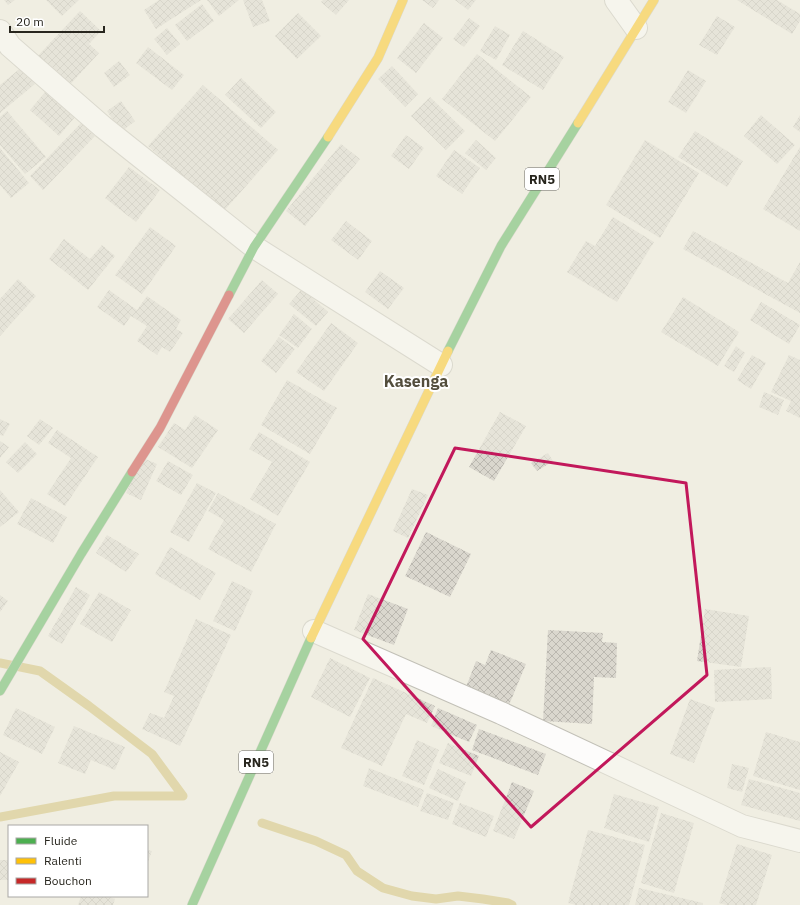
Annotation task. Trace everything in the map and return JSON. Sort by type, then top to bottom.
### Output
[{"type":"main road","points":[[0,691],[160,428],[254,247],[321,148],[378,58],[403,0]]},
{"type":"main road","name":"RN5","points":[[192,905],[314,631],[441,365],[501,246],[654,0]]},
{"type":"street","points":[[616,0],[636,28]]},
{"type":"street","points":[[0,31],[10,46],[103,127],[254,247],[441,365]]},
{"type":"street","points":[[314,631],[501,713],[742,826],[800,840]]},
{"type":"highlighted area","points":[[455,448],[686,483],[707,675],[531,827],[363,639]]},
{"type":"building","points":[[4,0],[15,0],[8,5]]},
{"type":"building","points":[[46,0],[79,0],[62,16]]},
{"type":"building","points":[[159,0],[201,0],[156,29],[144,10]]},
{"type":"building","points":[[207,0],[239,0],[219,16]]},
{"type":"building","points":[[243,0],[262,0],[270,21],[253,27]]},
{"type":"building","points":[[323,0],[349,0],[336,15],[321,2]]},
{"type":"building","points":[[422,0],[439,0],[433,8]]},
{"type":"building","points":[[455,0],[476,0],[468,10]]},
{"type":"building","points":[[737,0],[777,0],[800,14],[800,21],[792,34]]},
{"type":"building","points":[[202,4],[214,21],[187,41],[175,25]]},
{"type":"building","points":[[80,11],[101,31],[89,44],[99,53],[66,89],[34,60]]},
{"type":"building","points":[[298,13],[321,36],[297,59],[275,36]]},
{"type":"building","points":[[717,16],[735,27],[717,55],[699,45]]},
{"type":"building","points":[[469,18],[480,26],[464,47],[453,39]]},
{"type":"building","points":[[424,23],[443,38],[416,73],[397,58]]},
{"type":"building","points":[[495,26],[510,35],[496,60],[480,51]]},
{"type":"building","points":[[167,28],[180,44],[167,55],[154,39]]},
{"type":"building","points":[[523,31],[564,57],[543,90],[502,65]]},
{"type":"building","points":[[148,47],[184,75],[172,90],[136,63]]},
{"type":"building","points":[[477,54],[531,97],[495,141],[442,99]]},
{"type":"building","points":[[119,61],[130,75],[114,87],[104,73]]},
{"type":"building","points":[[392,66],[418,94],[405,107],[378,79]]},
{"type":"building","points":[[22,67],[35,84],[0,113],[0,85]]},
{"type":"building","points":[[688,70],[706,81],[686,113],[668,102]]},
{"type":"building","points":[[241,78],[276,112],[261,128],[225,95]]},
{"type":"building","points":[[203,85],[278,150],[223,212],[148,146]]},
{"type":"building","points":[[45,92],[75,117],[59,136],[30,110]]},
{"type":"building","points":[[430,97],[465,131],[446,150],[411,116]]},
{"type":"building","points":[[121,101],[135,121],[121,132],[107,111]]},
{"type":"building","points":[[7,111],[46,157],[25,174],[0,145],[0,117]]},
{"type":"building","points":[[761,115],[795,145],[777,164],[744,136]]},
{"type":"building","points":[[800,115],[800,132],[793,127]]},
{"type":"building","points":[[81,123],[95,136],[43,190],[30,176]]},
{"type":"building","points":[[695,131],[743,161],[727,187],[678,157]]},
{"type":"building","points":[[406,135],[424,148],[409,169],[391,156]]},
{"type":"building","points":[[476,140],[496,158],[486,170],[465,153]]},
{"type":"building","points":[[645,140],[699,173],[660,238],[606,205]]},
{"type":"building","points":[[341,144],[360,159],[305,226],[286,211]]},
{"type":"building","points":[[800,147],[800,231],[763,209]]},
{"type":"building","points":[[0,148],[29,183],[11,198],[0,185]]},
{"type":"building","points":[[454,150],[480,168],[462,194],[436,176]]},
{"type":"building","points":[[129,167],[160,190],[136,222],[105,198]]},
{"type":"building","points":[[613,217],[654,242],[617,302],[567,272],[586,241],[595,246]]},
{"type":"building","points":[[346,221],[372,241],[358,260],[331,240]]},
{"type":"building","points":[[150,227],[176,246],[142,294],[115,275]]},
{"type":"building","points":[[693,231],[788,283],[800,262],[800,313],[683,249]]},
{"type":"building","points":[[64,239],[90,259],[102,245],[115,256],[88,290],[49,259]]},
{"type":"building","points":[[380,271],[404,288],[388,309],[365,292]]},
{"type":"building","points":[[18,279],[36,296],[0,336],[0,299]]},
{"type":"building","points":[[262,280],[278,294],[244,333],[228,319]]},
{"type":"building","points":[[302,289],[328,312],[316,326],[289,304]]},
{"type":"building","points":[[109,290],[137,310],[147,296],[181,320],[176,329],[183,333],[170,352],[162,347],[157,355],[137,341],[147,326],[131,316],[124,326],[97,307]]},
{"type":"building","points":[[683,297],[739,332],[718,366],[661,332]]},
{"type":"building","points":[[761,302],[800,325],[789,344],[750,320]]},
{"type":"building","points":[[294,314],[312,329],[298,348],[279,335]]},
{"type":"building","points":[[331,323],[358,343],[324,391],[296,372]]},
{"type":"building","points":[[279,337],[295,349],[276,373],[261,361]]},
{"type":"building","points":[[736,346],[745,353],[734,372],[724,366]]},
{"type":"building","points":[[752,355],[766,363],[751,389],[737,380]]},
{"type":"building","points":[[789,355],[800,360],[800,418],[786,411],[791,401],[771,392]]},
{"type":"building","points":[[287,380],[337,408],[310,454],[261,425]]},
{"type":"building","points":[[764,392],[784,400],[778,415],[759,407]]},
{"type":"building","points":[[500,412],[526,426],[494,481],[469,467]]},
{"type":"building","points":[[195,415],[218,430],[192,468],[158,447],[174,423],[185,430]]},
{"type":"building","points":[[0,419],[10,424],[3,436],[0,435]]},
{"type":"building","points":[[40,419],[53,428],[39,445],[27,436]]},
{"type":"building","points":[[57,430],[98,457],[65,506],[47,494],[71,458],[48,443]]},
{"type":"building","points":[[259,432],[310,462],[278,516],[250,499],[272,462],[249,449]]},
{"type":"building","points":[[0,441],[9,447],[0,458]]},
{"type":"building","points":[[25,442],[37,454],[18,473],[6,462]]},
{"type":"building","points":[[548,453],[553,461],[537,471],[531,463]]},
{"type":"building","points":[[143,458],[157,464],[141,500],[126,493]]},
{"type":"building","points":[[168,461],[193,475],[181,495],[156,481]]},
{"type":"building","points":[[197,483],[216,493],[189,542],[170,532]]},
{"type":"building","points":[[412,489],[428,495],[408,538],[393,531]]},
{"type":"building","points":[[0,490],[19,512],[0,527]]},
{"type":"building","points":[[218,493],[276,524],[251,572],[208,549],[224,520],[208,511]]},
{"type":"building","points":[[31,498],[67,517],[53,543],[17,524]]},
{"type":"building","points":[[426,532],[471,554],[450,597],[405,576]]},
{"type":"building","points":[[107,535],[139,554],[126,572],[96,553]]},
{"type":"building","points":[[170,547],[216,573],[200,600],[155,574]]},
{"type":"building","points":[[232,581],[253,591],[235,631],[213,621]]},
{"type":"building","points":[[76,587],[90,595],[62,644],[48,636]]},
{"type":"building","points":[[99,592],[131,610],[112,642],[80,624]]},
{"type":"building","points":[[368,594],[408,609],[394,645],[354,630]]},
{"type":"building","points":[[0,595],[8,601],[0,612]]},
{"type":"building","points":[[705,609],[749,616],[741,667],[697,661]]},
{"type":"building","points":[[196,619],[231,635],[180,746],[142,729],[150,713],[164,718],[174,696],[164,692]]},
{"type":"building","points":[[548,630],[603,633],[602,642],[617,643],[616,678],[594,677],[592,724],[543,721]]},
{"type":"building","points":[[491,650],[526,664],[509,705],[466,687],[476,661],[485,665]]},
{"type":"building","points":[[330,658],[370,678],[350,717],[311,697]]},
{"type":"building","points":[[771,667],[772,699],[715,702],[714,670]]},
{"type":"building","points":[[373,678],[435,706],[427,723],[406,714],[382,766],[341,748]]},
{"type":"building","points":[[690,699],[715,708],[694,763],[670,754]]},
{"type":"building","points":[[16,708],[55,727],[42,754],[3,735]]},
{"type":"building","points":[[438,708],[477,725],[469,742],[431,726]]},
{"type":"building","points":[[74,726],[125,747],[115,770],[91,760],[85,774],[58,763]]},
{"type":"building","points":[[479,729],[546,754],[538,775],[472,750]]},
{"type":"building","points":[[766,732],[800,742],[800,790],[753,776]]},
{"type":"building","points":[[417,740],[439,750],[424,785],[402,776]]},
{"type":"building","points":[[448,743],[479,756],[471,776],[439,763]]},
{"type":"building","points":[[0,752],[19,762],[0,796]]},
{"type":"building","points":[[732,764],[749,768],[742,792],[727,788]]},
{"type":"building","points":[[369,768],[424,790],[418,807],[363,786]]},
{"type":"building","points":[[438,769],[466,782],[458,801],[429,788]]},
{"type":"building","points":[[749,779],[800,793],[800,821],[741,805]]},
{"type":"building","points":[[512,782],[534,791],[514,839],[493,831]]},
{"type":"building","points":[[427,793],[454,803],[448,820],[420,811]]},
{"type":"building","points":[[614,794],[659,807],[649,842],[604,828]]},
{"type":"building","points":[[460,803],[494,816],[486,837],[452,824]]},
{"type":"building","points":[[661,813],[694,823],[674,893],[641,883]]},
{"type":"building","points":[[588,830],[645,845],[629,905],[576,905],[568,903]]},
{"type":"building","points":[[737,844],[772,855],[756,905],[726,905],[719,903]]},
{"type":"building","points":[[148,850],[152,851],[148,861]]},
{"type":"building","points":[[0,860],[8,860],[8,880],[0,880]]},
{"type":"building","points":[[639,888],[703,903],[703,905],[635,905]]},
{"type":"building","points":[[81,897],[110,897],[115,899],[113,905],[78,905]]},
{"type":"waterway","points":[[0,663],[40,671],[89,706],[152,754],[183,796]]},
{"type":"waterway","points":[[0,817],[114,796],[183,796]]},
{"type":"waterway","points":[[262,823],[316,841],[346,855],[357,871],[383,888],[412,896],[436,899],[458,896],[508,903],[512,905]]},
{"type":"traffic: fast","points":[[448,351],[501,246],[578,123]]},
{"type":"traffic: fast","points":[[229,295],[254,247],[328,137]]},
{"type":"traffic: fast","points":[[0,691],[81,554],[132,472]]},
{"type":"traffic: fast","points":[[192,905],[311,638]]},
{"type":"traffic: slow","points":[[328,137],[378,58],[403,0]]},
{"type":"traffic: slow","points":[[578,123],[654,0]]},
{"type":"traffic: slow","points":[[311,638],[448,351]]},
{"type":"traffic: jam","points":[[132,472],[160,428],[229,295]]},
{"type":"district","name":"Kasenga","points":[[416,381]]}]
